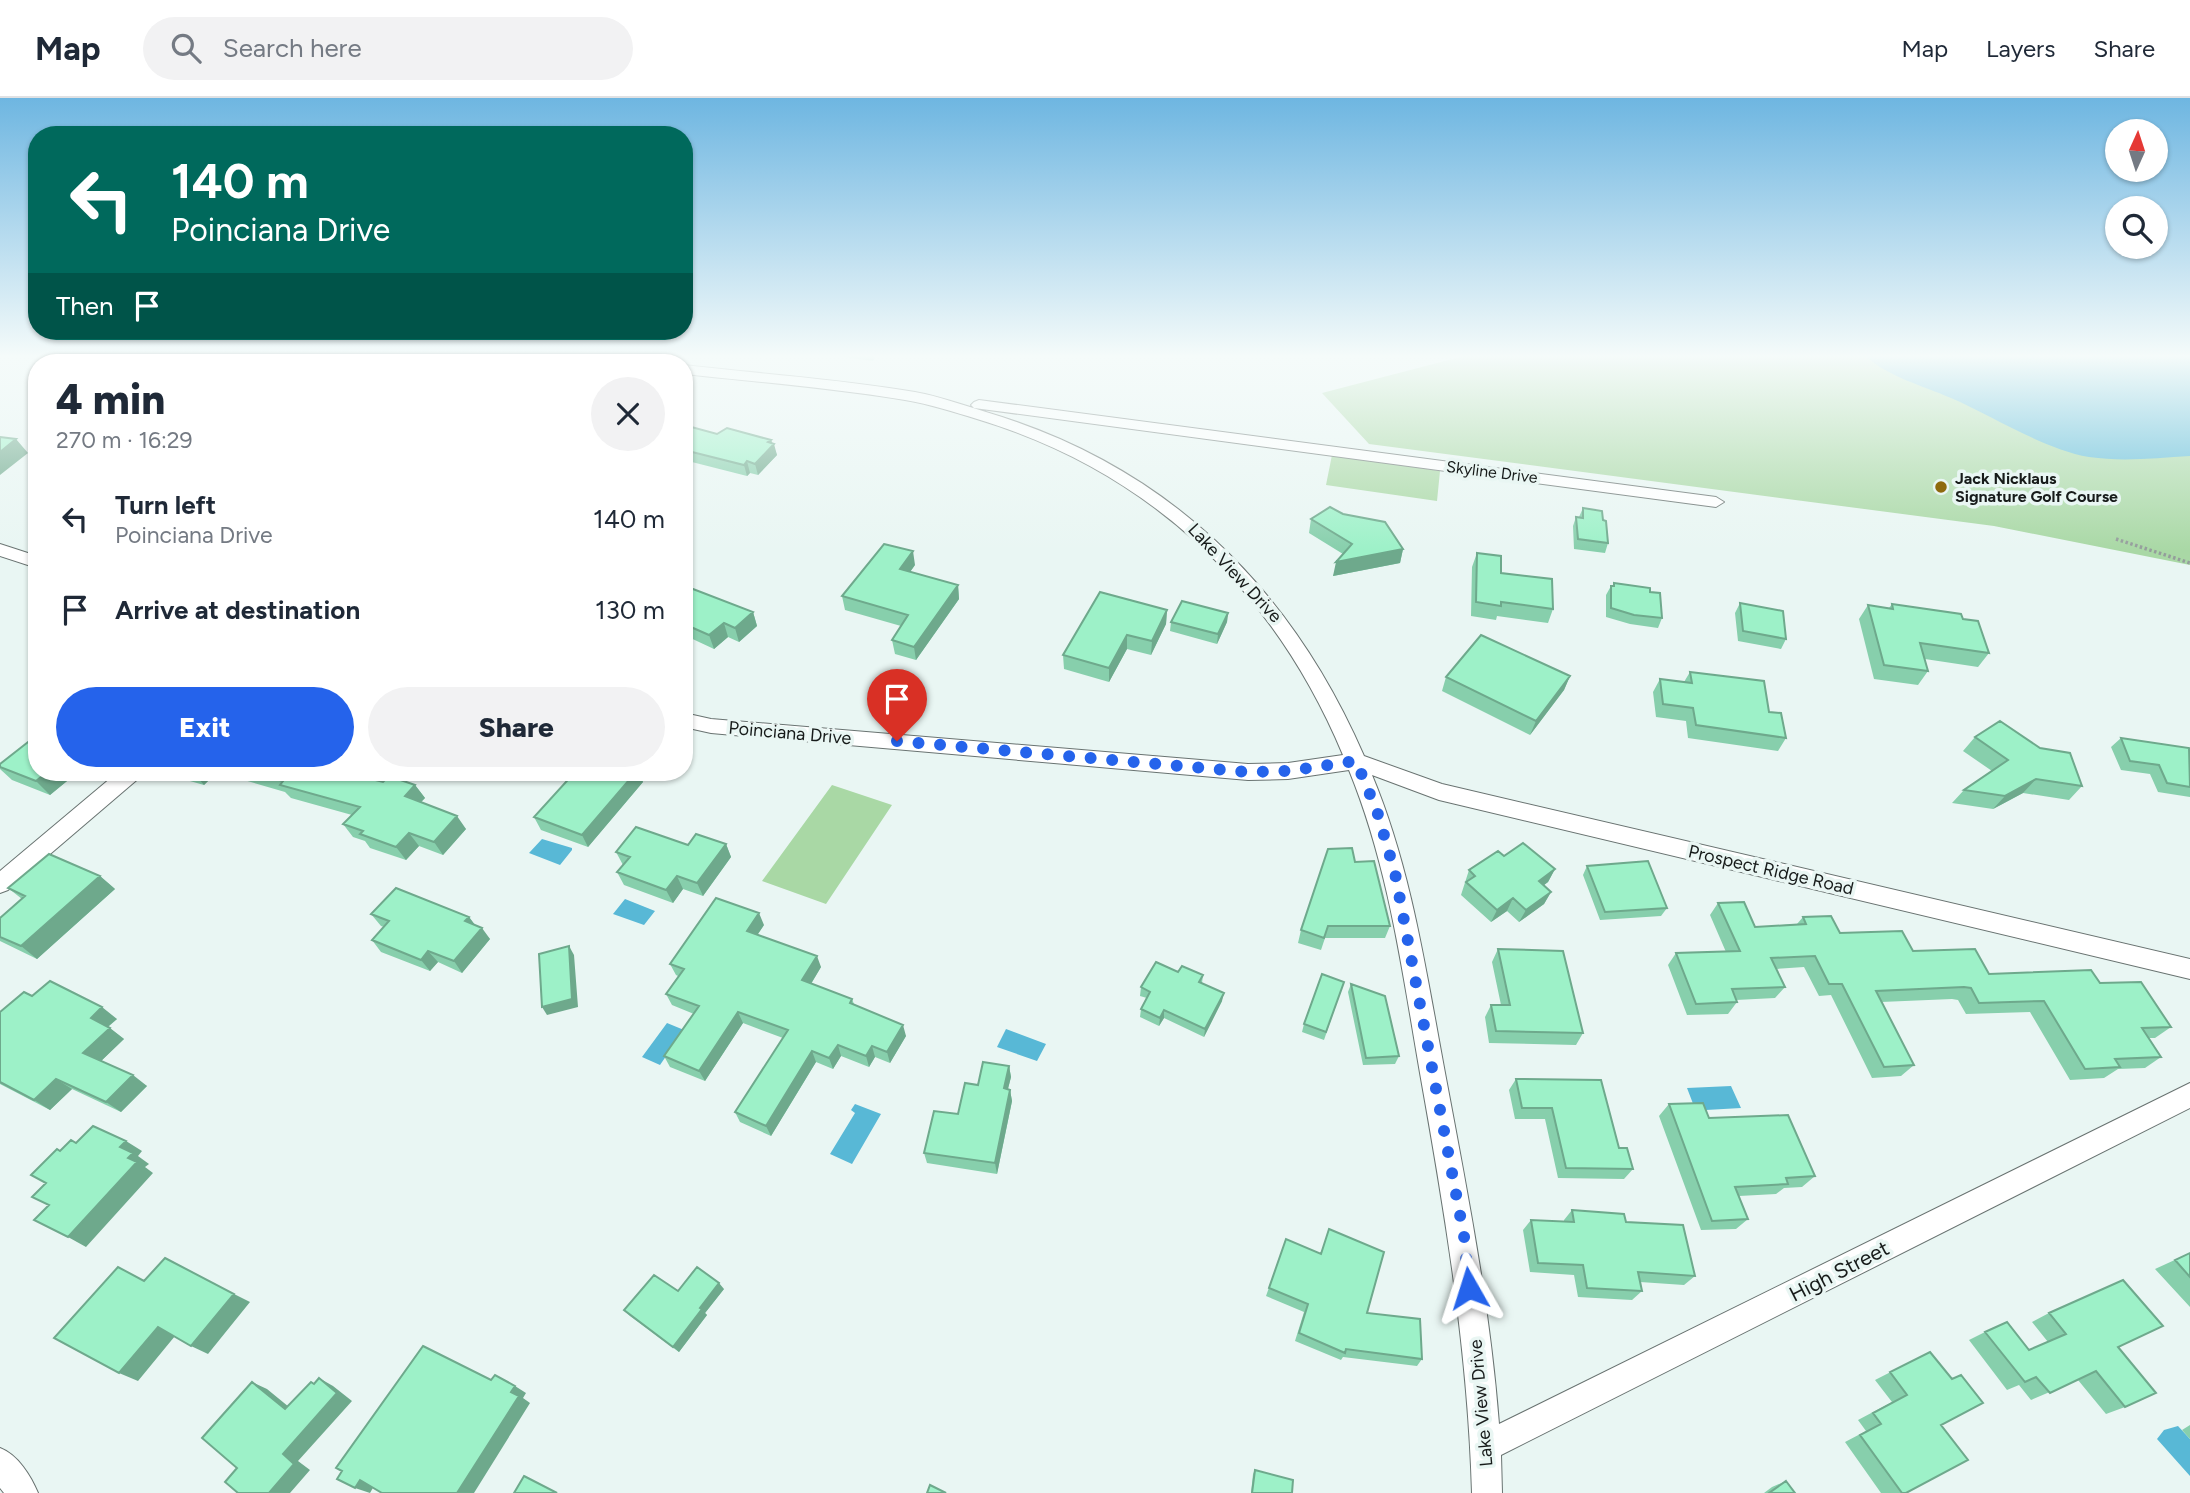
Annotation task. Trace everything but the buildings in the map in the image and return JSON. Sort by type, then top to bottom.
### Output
[{"type":"street","name":"Lake View Drive","points":[[1000,421],[1041,436],[1121,477],[1180,515],[1266,601],[1297,643],[1319,681],[1356,761],[1377,811],[1398,886],[1464,1236],[1487,1446],[1488,1493]]},
{"type":"street","name":"Skyline Drive","points":[[1101,421],[1716,502]]},
{"type":"street","points":[[0,550],[28,559]]},
{"type":"street","name":"Poinciana Drive","points":[[693,722],[711,726],[1248,772],[1288,771],[1356,761]]},
{"type":"street","name":"Prospect Ridge Road","points":[[1356,761],[1439,792],[2190,969]]},
{"type":"street","points":[[0,884],[121,781]]},
{"type":"street","name":"High Street","points":[[1487,1446],[2190,1095]]},
{"type":"street","points":[[0,1463],[23,1493]]},
{"type":"path","points":[[2116,539],[2190,563]]},
{"type":"green space","points":[[1348,421],[2190,421],[2190,565],[1994,526],[1369,444]]},
{"type":"green space","points":[[1332,455],[1440,471],[1437,501],[1326,485]]},
{"type":"green space","points":[[832,785],[892,805],[826,904],[762,881]]},
{"type":"water","points":[[1998,421],[2190,421],[2190,456],[2140,459],[2089,457],[2036,440]]},
{"type":"water","points":[[542,839],[572,850],[560,865],[529,853]]},
{"type":"water","points":[[625,899],[655,911],[644,925],[613,914]]},
{"type":"water","points":[[667,1023],[684,1030],[660,1065],[642,1057]]},
{"type":"water","points":[[1006,1029],[1046,1044],[1037,1061],[997,1047]]},
{"type":"water","points":[[1731,1086],[1741,1108],[1706,1110],[1697,1114],[1687,1088]]},
{"type":"water","points":[[855,1104],[881,1114],[852,1164],[830,1154],[855,1113],[851,1110]]},
{"type":"water","points":[[2178,1426],[2190,1439],[2190,1476],[2157,1439],[2164,1430]]},
{"type":"place","name":"Jack Nicklaus Signature Golf Course","points":[[1941,487]]},
{"type":"route","points":[[897,741],[1248,772],[1288,771],[1356,761],[1377,811],[1395,873],[1464,1236],[1469,1288]]}]
